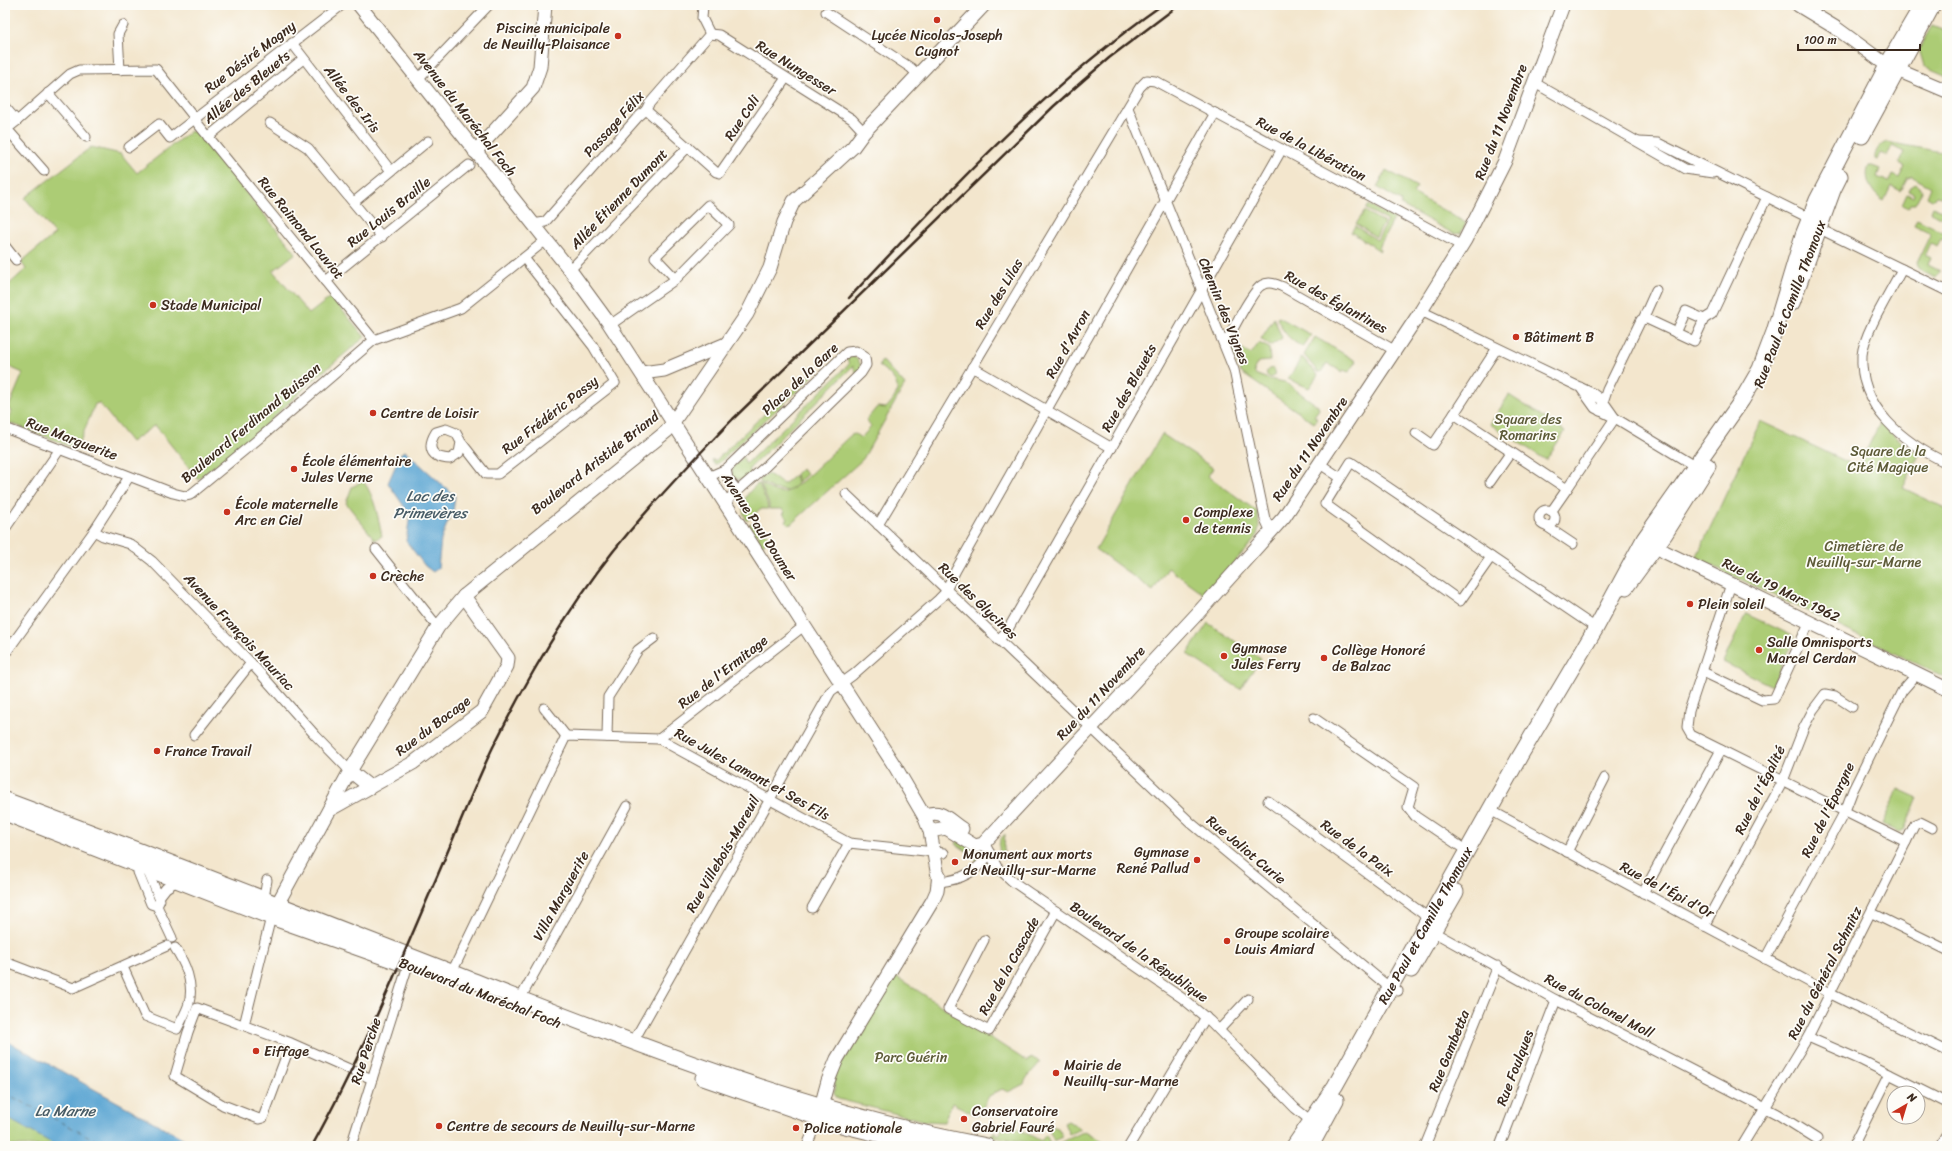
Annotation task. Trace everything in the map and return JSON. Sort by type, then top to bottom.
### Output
[{"type":"main road","name":"Avenue du Maréchal Foch","points":[[359,5],[570,270]]},
{"type":"main road","points":[[475,152],[533,88],[540,67],[545,5]]},
{"type":"main road","points":[[672,423],[678,418],[747,314],[762,282],[764,266],[776,220],[786,200],[848,140],[864,132],[984,5]]},
{"type":"main road","name":"Rue du 11 Novembre","points":[[986,848],[1091,728],[1284,517],[1462,246],[1505,161],[1563,5]]},
{"type":"main road","points":[[1798,5],[1895,64],[1947,91]]},
{"type":"main road","name":"Rue Paul et Camille Thomoux","points":[[1298,1145],[1311,1121],[1335,1086],[1394,989],[1494,812],[1542,717],[1553,702],[1596,628],[1696,467],[1742,400],[1760,369],[1814,224],[1833,190],[1895,64],[1922,5]]},
{"type":"main road","name":"Rue Paul et Camille Thomoux","points":[[1895,64],[1933,5]]},
{"type":"main road","points":[[1895,64],[1947,86]]},
{"type":"main road","name":"Rue Paul et Camille Thomoux","points":[[1650,542],[1748,407],[1771,359],[1814,224]]},
{"type":"main road","name":"Avenue Paul Doumer","points":[[570,270],[595,302],[642,373],[672,423],[927,815],[940,853],[938,882],[933,900],[837,1058],[820,1109]]},
{"type":"main road","points":[[642,373],[664,370],[726,344]]},
{"type":"main road","points":[[653,391],[664,370]]},
{"type":"main road","name":"Boulevard Aristide Briand","points":[[435,624],[464,596],[658,439],[667,431],[672,423]]},
{"type":"main road","name":"Boulevard Aristide Briand","points":[[271,917],[270,900],[327,811],[350,771],[356,752],[435,624],[443,608],[462,589],[653,434],[672,423]]},
{"type":"main road","name":"Rue du 19 Mars 1962","points":[[1650,542],[1665,552],[1810,621],[1947,689]]},
{"type":"main road","name":"Rue du Bocage","points":[[327,811],[413,763],[482,711],[507,666],[508,658],[464,596]]},
{"type":"main road","points":[[350,771],[370,787]]},
{"type":"main road","name":"Boulevard du Maréchal Foch","points":[[5,800],[177,881],[271,917],[408,966],[517,1009],[754,1096],[820,1109]]},
{"type":"main road","name":"Rue Paul et Camille Thomoux","points":[[1431,924],[1467,851],[1494,812]]},
{"type":"main road","name":"Boulevard du Maréchal Foch","points":[[5,813],[142,864],[270,900],[633,1042],[820,1109]]},
{"type":"main road","points":[[927,815],[938,813],[986,848]]},
{"type":"main road","points":[[933,830],[946,828],[951,829],[976,846],[986,848]]},
{"type":"main road","points":[[229,900],[246,900],[262,906],[270,900]]},
{"type":"main road","points":[[271,917],[283,914],[323,928],[350,932]]},
{"type":"main road","name":"Rue Paul et Camille Thomoux","points":[[1298,1145],[1394,989]]},
{"type":"main road","points":[[820,1109],[878,1135],[926,1146]]},
{"type":"main road","points":[[820,1109],[869,1120],[944,1142],[987,1146]]},
{"type":"main road","points":[[1942,1146],[1947,1137]]},
{"type":"street","name":"Rue Désiré Magny","points":[[129,147],[159,124],[170,138],[194,117],[342,5]]},
{"type":"street","points":[[418,79],[489,5]]},
{"type":"street","points":[[703,5],[702,18],[710,34]]},
{"type":"street","points":[[826,12],[911,68],[918,75]]},
{"type":"street","points":[[44,171],[7,128],[70,74],[79,70],[120,70],[118,34],[123,25]]},
{"type":"street","name":"Rue Nungesser","points":[[710,34],[719,36],[852,119],[864,132]]},
{"type":"street","name":"Passage Félix","points":[[533,224],[546,222],[646,110],[649,104],[710,34]]},
{"type":"street","name":"Allée des Iris","points":[[292,43],[391,171]]},
{"type":"street","name":"Allée des Bleuets","points":[[207,135],[303,59]]},
{"type":"street","name":"Rue Raimond Louviot","points":[[120,70],[156,70],[374,340]]},
{"type":"street","name":"Rue Coli","points":[[688,147],[716,172],[720,173],[786,78]]},
{"type":"street","name":"Rue des Lilas","points":[[878,525],[1140,87],[1147,80]]},
{"type":"street","name":"Rue de la Libération","points":[[1147,80],[1155,81],[1462,246]]},
{"type":"street","points":[[1534,82],[1639,142],[1658,143],[1767,197],[1814,224],[1947,291]]},
{"type":"street","points":[[48,93],[86,137]]},
{"type":"street","points":[[5,107],[17,120]]},
{"type":"street","name":"Chemin des Vignes","points":[[1128,108],[1164,201],[1225,344],[1234,370],[1265,519],[1271,532]]},
{"type":"street","points":[[646,110],[688,147]]},
{"type":"street","name":"Rue d'Avron","points":[[946,589],[1164,201],[1215,114]]},
{"type":"street","points":[[270,123],[308,148],[382,237]]},
{"type":"street","points":[[354,202],[428,141]]},
{"type":"street","name":"Allée Étienne Dumont","points":[[570,270],[688,147]]},
{"type":"street","name":"Rue des Bleuets","points":[[998,640],[1007,631],[1282,149]]},
{"type":"street","name":"Rue Louis Braille","points":[[326,281],[469,165]]},
{"type":"street","points":[[1643,319],[1694,341],[1704,319],[1712,314],[1767,197]]},
{"type":"street","points":[[610,325],[676,279],[728,225],[708,205],[655,257],[676,279]]},
{"type":"street","name":"Boulevard Ferdinand Buisson","points":[[129,476],[179,495],[190,495],[268,431],[374,340],[461,308],[546,240]]},
{"type":"street","points":[[5,246],[16,260]]},
{"type":"street","name":"Rue Frédéric Passy","points":[[461,442],[486,474],[498,474],[614,383],[593,346],[524,258]]},
{"type":"street","points":[[1902,269],[1870,331],[1862,354],[1864,375],[1870,394],[1888,424],[1911,444],[1947,464]]},
{"type":"street","name":"Rue des Églantines","points":[[1225,344],[1254,294],[1261,285],[1271,282],[1283,287],[1394,350]]},
{"type":"street","points":[[1600,411],[1603,401],[1639,322],[1643,319],[1656,290]]},
{"type":"street","points":[[1421,310],[1598,396],[1615,418]]},
{"type":"street","points":[[1676,333],[1686,311],[1704,319]]},
{"type":"street","points":[[1416,433],[1433,445],[1498,348]]},
{"type":"street","name":"Place de la Gare","points":[[708,477],[726,469],[847,352],[856,351],[864,357],[866,365],[861,372],[762,470],[724,503]]},
{"type":"street","points":[[972,367],[1112,448]]},
{"type":"street","points":[[1580,387],[1594,408],[1615,418],[1696,467]]},
{"type":"street","points":[[1454,414],[1567,489]]},
{"type":"street","points":[[1573,544],[1540,522],[1539,515],[1543,510],[1548,509],[1552,512],[1615,418]]},
{"type":"street","name":"Rue Marguerite","points":[[5,428],[129,476]]},
{"type":"street","points":[[5,529],[60,449]]},
{"type":"street","points":[[1490,482],[1511,452]]},
{"type":"street","points":[[1490,557],[1460,601],[1325,504],[1351,462],[1596,628]]},
{"type":"street","points":[[1320,464],[1341,478]]},
{"type":"street","points":[[726,469],[728,479],[738,490]]},
{"type":"street","points":[[5,654],[94,531],[129,476]]},
{"type":"street","name":"Rue des Glycines","points":[[846,494],[1091,728]]},
{"type":"street","name":"Avenue François Mauriac","points":[[94,531],[104,536],[130,544],[140,550],[251,663],[316,736],[350,771]]},
{"type":"street","points":[[376,550],[435,624]]},
{"type":"street","points":[[1732,584],[1689,712],[1687,728],[1691,735],[1906,842]]},
{"type":"street","name":"Rue Villebois-Mareuil","points":[[633,1042],[831,691],[853,676],[939,599],[946,589]]},
{"type":"street","points":[[1703,672],[1762,700],[1774,699],[1810,621]]},
{"type":"street","name":"Rue de l'Ermitage","points":[[659,739],[804,626]]},
{"type":"street","points":[[607,737],[608,697],[638,650],[654,638]]},
{"type":"street","points":[[194,735],[251,663]]},
{"type":"street","name":"Rue de l'Épargne","points":[[1766,959],[1845,812],[1853,790],[1902,691],[1917,674]]},
{"type":"street","name":"Rue de l'Égalité","points":[[1704,926],[1783,781],[1804,727],[1813,710],[1825,694],[1835,696],[1852,707]]},
{"type":"street","points":[[452,972],[566,736],[544,708]]},
{"type":"street","points":[[1314,718],[1414,787],[1408,807],[1416,816],[1467,851]]},
{"type":"street","name":"Rue Joliot Curie","points":[[1091,728],[1191,823],[1394,989]]},
{"type":"street","name":"Rue Jules Lamant et Ses Fils","points":[[566,736],[659,739],[848,843],[940,853]]},
{"type":"street","points":[[1643,893],[1721,750]]},
{"type":"street","points":[[1567,852],[1605,778]]},
{"type":"street","name":"Rue de la Paix","points":[[1268,801],[1422,913],[1431,924]]},
{"type":"street","name":"Villa Marguerite","points":[[520,999],[627,806]]},
{"type":"street","name":"Rue de l'Épi d'Or","points":[[1494,812],[1766,959],[1947,1051]]},
{"type":"street","name":"Rue du Général Schmitz","points":[[1742,1146],[1808,1037],[1872,913],[1915,824],[1920,822],[1932,828]]},
{"type":"street","points":[[812,908],[848,843]]},
{"type":"street","points":[[938,882],[954,881],[977,868],[986,848]]},
{"type":"street","name":"Boulevard de la République","points":[[986,848],[1000,872],[1170,988],[1206,1017],[1295,1108],[1311,1121]]},
{"type":"street","points":[[123,967],[145,1016],[177,1029],[189,1002],[189,980],[187,971],[171,944],[148,872],[142,864]]},
{"type":"street","points":[[267,880],[270,900]]},
{"type":"street","points":[[158,902],[166,888],[177,881]]},
{"type":"street","name":"Rue de la Cascade","points":[[984,940],[948,1009],[989,1031],[1056,911]]},
{"type":"street","points":[[1872,913],[1947,950]]},
{"type":"street","points":[[244,1025],[271,917]]},
{"type":"street","name":"Rue du Colonel Moll","points":[[1431,924],[1440,935],[1498,966],[1556,1000],[1765,1108],[1817,1139]]},
{"type":"street","points":[[5,962],[73,988],[123,967],[171,944]]},
{"type":"street","name":"Rue Perche","points":[[351,1146],[408,966]]},
{"type":"street","name":"Rue Gambetta","points":[[1425,1146],[1498,966]]},
{"type":"street","points":[[1219,1030],[1248,999]]},
{"type":"street","name":"Rue Foulques","points":[[1500,1146],[1556,1000]]},
{"type":"street","points":[[291,1044],[263,1118],[259,1119],[223,1105],[175,1076],[197,1008],[291,1044],[372,1079]]},
{"type":"street","points":[[1129,1146],[1206,1017]]},
{"type":"street","points":[[1808,1037],[1889,1074],[1947,1103]]},
{"type":"street","points":[[1854,1146],[1889,1074]]},
{"type":"street","points":[[807,1146],[820,1109]]},
{"type":"street","points":[[878,1135],[899,1146]]},
{"type":"green space","points":[[1932,25],[1947,31],[1947,76],[1924,66],[1919,49]]},
{"type":"green space","name":"Stade Municipal","points":[[195,131],[296,253],[273,271],[309,314],[331,297],[365,337],[311,382],[260,430],[198,479],[155,425],[131,442],[99,403],[95,404],[77,449],[8,422],[12,411],[8,409],[23,373],[5,365],[5,288],[26,269],[21,262],[55,234],[25,198],[91,147],[121,154],[137,173],[189,132]]},
{"type":"green space","points":[[1887,142],[1947,153],[1947,187],[1941,197],[1936,196],[1932,200],[1927,197],[1931,187],[1911,176],[1910,178],[1908,177],[1901,191],[1891,186],[1884,201],[1876,195],[1868,181],[1867,171],[1869,166],[1880,169],[1877,177],[1889,182],[1892,175],[1899,178],[1905,166],[1899,163],[1904,152],[1892,146],[1887,156],[1880,153],[1877,160],[1875,159],[1875,154],[1878,149]]},
{"type":"green space","points":[[1386,170],[1417,187],[1413,193],[1466,223],[1461,233],[1454,234],[1401,205],[1402,202],[1377,187]]},
{"type":"green space","points":[[1915,184],[1920,187],[1922,191],[1915,204],[1911,204],[1908,208],[1902,205],[1907,194],[1913,197],[1914,194],[1908,191],[1911,186]]},
{"type":"green space","points":[[1947,201],[1946,225],[1943,223],[1945,219],[1931,212],[1933,207],[1942,210]]},
{"type":"green space","points":[[1369,205],[1394,219],[1379,247],[1380,251],[1351,232],[1355,226],[1377,240],[1388,221],[1366,209]]},
{"type":"green space","points":[[1365,211],[1384,223],[1376,237],[1356,224]]},
{"type":"green space","points":[[1917,219],[1947,234],[1947,242],[1941,239],[1937,246],[1930,243],[1925,254],[1931,257],[1928,265],[1940,271],[1936,278],[1924,272],[1917,262],[1931,233],[1914,225]]},
{"type":"green space","points":[[1279,317],[1311,335],[1303,347],[1294,342],[1287,335],[1279,323],[1277,318]]},
{"type":"green space","points":[[1274,318],[1282,338],[1270,346],[1261,339]]},
{"type":"green space","points":[[1315,337],[1356,361],[1349,372],[1343,370],[1342,372],[1327,363],[1321,372],[1318,372],[1304,355]]},
{"type":"green space","points":[[1259,343],[1269,348],[1270,361],[1258,362],[1254,369],[1255,374],[1268,379],[1285,382],[1318,406],[1319,409],[1314,416],[1317,418],[1314,423],[1240,372],[1233,351],[1234,344],[1251,354]]},
{"type":"green space","points":[[851,356],[857,359],[860,363],[861,368],[857,374],[853,366],[749,469],[752,477],[744,481],[734,478],[732,474],[733,467],[743,457],[746,464],[849,364],[846,357]]},
{"type":"green space","points":[[1302,357],[1318,375],[1309,388],[1288,379]]},
{"type":"green space","points":[[882,360],[905,385],[863,459],[790,525],[786,521],[788,519],[783,514],[785,512],[782,509],[769,509],[769,504],[760,483],[769,489],[786,492],[799,484],[851,435],[855,434],[861,438],[871,427],[866,420],[877,407],[886,408],[892,402],[897,390],[895,381],[879,366]]},
{"type":"green space","points":[[1271,368],[1276,373],[1271,378],[1266,373]]},
{"type":"green space","points":[[811,374],[813,376],[802,387],[720,462],[716,464],[713,463],[712,459],[715,461],[760,418]]},
{"type":"green space","name":"Square des Romarins","points":[[1509,395],[1565,431],[1546,460],[1490,424]]},
{"type":"green space","name":"Cimetière de Neuilly-sur-Marne","points":[[1760,421],[1858,467],[1881,421],[1895,437],[1919,455],[1903,488],[1947,509],[1947,678],[1696,558]]},
{"type":"green space","name":"Complexe de tennis","points":[[1162,434],[1213,468],[1208,476],[1258,512],[1259,528],[1256,538],[1205,595],[1168,568],[1153,591],[1096,549]]},
{"type":"green space","points":[[801,469],[807,474],[798,482],[796,474]]},
{"type":"green space","points":[[766,474],[784,484],[795,475],[797,484],[788,491],[773,489],[759,481]]},
{"type":"green space","points":[[363,481],[373,500],[382,536],[375,540],[346,503],[352,487]]},
{"type":"green space","points":[[757,484],[759,484],[768,509],[760,509],[747,521],[743,510],[744,501],[749,492]]},
{"type":"green space","points":[[756,523],[762,530],[756,535],[749,524]]},
{"type":"green space","points":[[764,531],[771,539],[762,545],[757,537]]},
{"type":"green space","name":"Salle Omnisports Marcel Cerdan","points":[[1746,614],[1795,637],[1772,686],[1723,662]]},
{"type":"green space","name":"Gymnase Jules Ferry","points":[[1208,623],[1261,659],[1240,689],[1187,654]]},
{"type":"green space","points":[[1898,789],[1918,798],[1904,830],[1899,832],[1882,824]]},
{"type":"green space","points":[[1005,834],[1003,860],[999,846],[1002,837]]},
{"type":"green space","points":[[959,839],[983,848],[986,852],[977,863],[974,856],[956,844]]},
{"type":"green space","name":"Parc Guérin","points":[[892,974],[1028,1062],[1031,1057],[1040,1062],[1029,1075],[1024,1084],[1008,1092],[1002,1089],[989,1096],[978,1116],[952,1103],[944,1122],[925,1121],[838,1099],[834,1094],[835,1074]]},
{"type":"green space","points":[[5,1116],[58,1146],[5,1146]]},
{"type":"green space","points":[[1068,1121],[1081,1129],[1069,1134],[1064,1123]]},
{"type":"green space","points":[[1006,1122],[1041,1141],[1046,1135],[1050,1143],[1046,1146],[991,1136],[994,1132],[999,1135]]},
{"type":"green space","points":[[1051,1126],[1058,1128],[1063,1137],[1054,1141],[1049,1130]]},
{"type":"green space","points":[[1085,1131],[1112,1146],[1059,1146],[1058,1144]]},
{"type":"water","name":"Lac des Primevères","points":[[405,451],[455,496],[453,512],[441,540],[438,568],[433,572],[425,566],[406,541],[410,515],[388,483],[401,453]]},
{"type":"water","name":"La Marne","points":[[5,1040],[197,1146],[57,1146],[5,1117]]},
{"type":"ferry route","points":[[5,1093],[107,1146]]},
{"type":"railway","points":[[849,298],[960,181],[1037,106],[1078,70],[1162,5]]},
{"type":"railway","points":[[312,1146],[345,1083],[375,1018],[493,747],[538,663],[591,581],[629,532],[733,419],[1054,106],[1109,58],[1179,5]]},
{"type":"place","name":"Lycée Nicolas-Joseph Cugnot","points":[[937,20]]},
{"type":"place","name":"Piscine municipale de Neuilly-Plaisance","points":[[618,36]]},
{"type":"place","name":"Stade Municipal","points":[[153,305]]},
{"type":"place","name":"Bâtiment B","points":[[1516,337]]},
{"type":"place","name":"Centre de Loisir","points":[[373,413]]},
{"type":"place","name":"École élémentaire Jules Verne","points":[[294,469]]},
{"type":"place","name":"École maternelle Arc en Ciel","points":[[227,512]]},
{"type":"place","name":"Complexe de tennis","points":[[1186,520]]},
{"type":"place","name":"Crèche","points":[[373,576]]},
{"type":"place","name":"Plein soleil","points":[[1690,604]]},
{"type":"place","name":"Salle Omnisports Marcel Cerdan","points":[[1759,650]]},
{"type":"place","name":"Gymnase Jules Ferry","points":[[1224,656]]},
{"type":"place","name":"Collège Honoré de Balzac","points":[[1324,658]]},
{"type":"place","name":"France Travail","points":[[157,751]]},
{"type":"place","name":"Gymnase René Pallud","points":[[1197,860]]},
{"type":"place","name":"Monument aux morts de Neuilly-sur-Marne","points":[[955,862]]},
{"type":"place","name":"Groupe scolaire Louis Amiard","points":[[1227,941]]},
{"type":"place","name":"Eiffage","points":[[256,1051]]},
{"type":"place","name":"Mairie de Neuilly-sur-Marne","points":[[1056,1073]]},
{"type":"place","name":"Conservatoire Gabriel Fauré","points":[[964,1119]]},
{"type":"place","name":"Centre de secours de Neuilly-sur-Marne","points":[[439,1126]]},
{"type":"place","name":"Police nationale","points":[[796,1128]]},
{"type":"park label","name":"Square de la Cité Magique","points":[[1888,460]]}]
